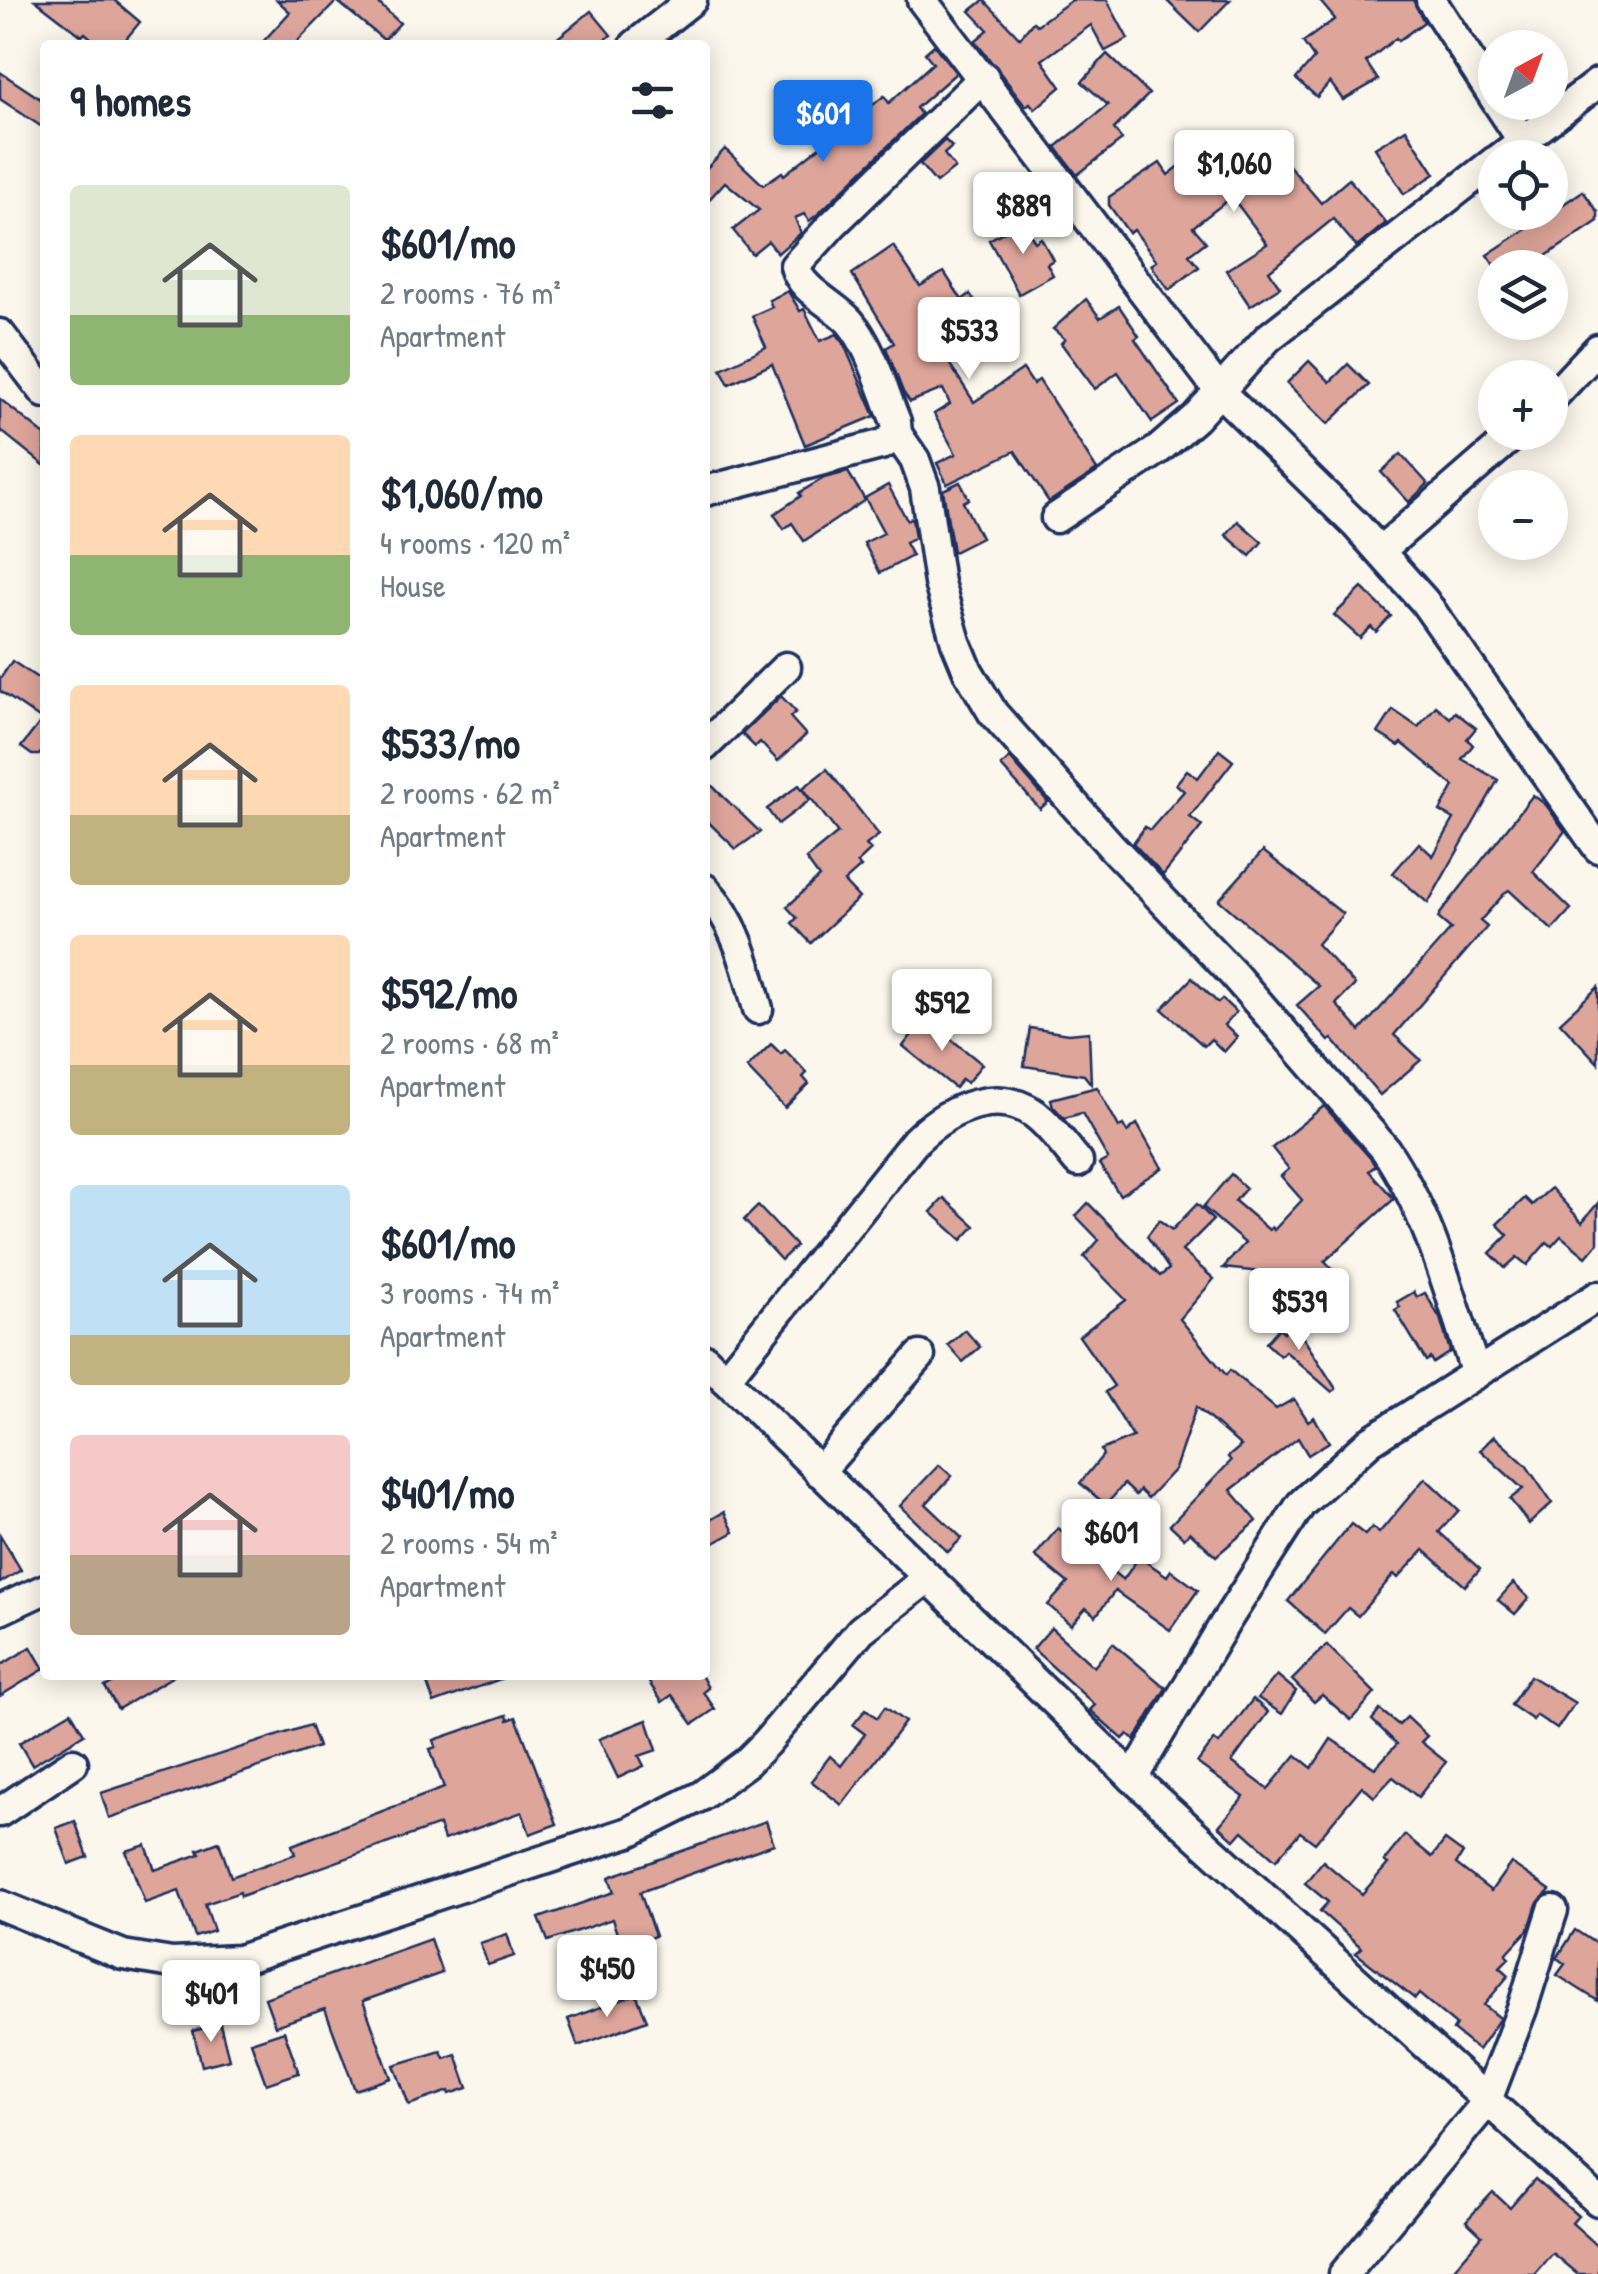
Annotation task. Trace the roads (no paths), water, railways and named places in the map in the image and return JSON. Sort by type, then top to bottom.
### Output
[{"type":"street","points":[[641,40],[692,0]]},
{"type":"street","points":[[922,0],[1220,392],[1380,551],[1435,616],[1598,848]]},
{"type":"street","points":[[1431,0],[1478,73]]},
{"type":"street","points":[[984,78],[832,225],[796,266],[802,280],[858,332],[896,422],[897,434],[915,460],[925,488],[945,608],[980,694],[1052,780],[1234,975],[1384,1149],[1401,1173],[1416,1206],[1476,1374]]},
{"type":"street","points":[[1523,140],[1598,83]]},
{"type":"street","points":[[1056,518],[1158,450],[1220,392],[1268,338],[1478,175]]},
{"type":"street","points":[[0,334],[40,386]]},
{"type":"street","points":[[1568,381],[1598,349]]},
{"type":"street","points":[[710,490],[884,444],[897,434]]},
{"type":"street","points":[[1380,551],[1495,450]]},
{"type":"street","points":[[710,741],[786,667]]},
{"type":"street","points":[[710,893],[740,940],[758,1009]]},
{"type":"street","points":[[1078,1162],[1040,1118],[1012,1102],[984,1102],[934,1122],[715,1369],[1133,1778],[1598,2202]]},
{"type":"street","points":[[1133,1778],[1300,1504],[1370,1441],[1598,1296]]},
{"type":"street","points":[[820,1472],[920,1356]]},
{"type":"street","points":[[0,1905],[123,1955],[172,1963],[239,1960],[630,1832],[701,1796],[747,1762],[861,1630],[928,1578]]},
{"type":"street","points":[[0,1610],[40,1591]]},
{"type":"street","points":[[0,1812],[73,1763]]},
{"type":"street","points":[[1344,2274],[1486,2103],[1522,2009],[1553,1910]]}]
